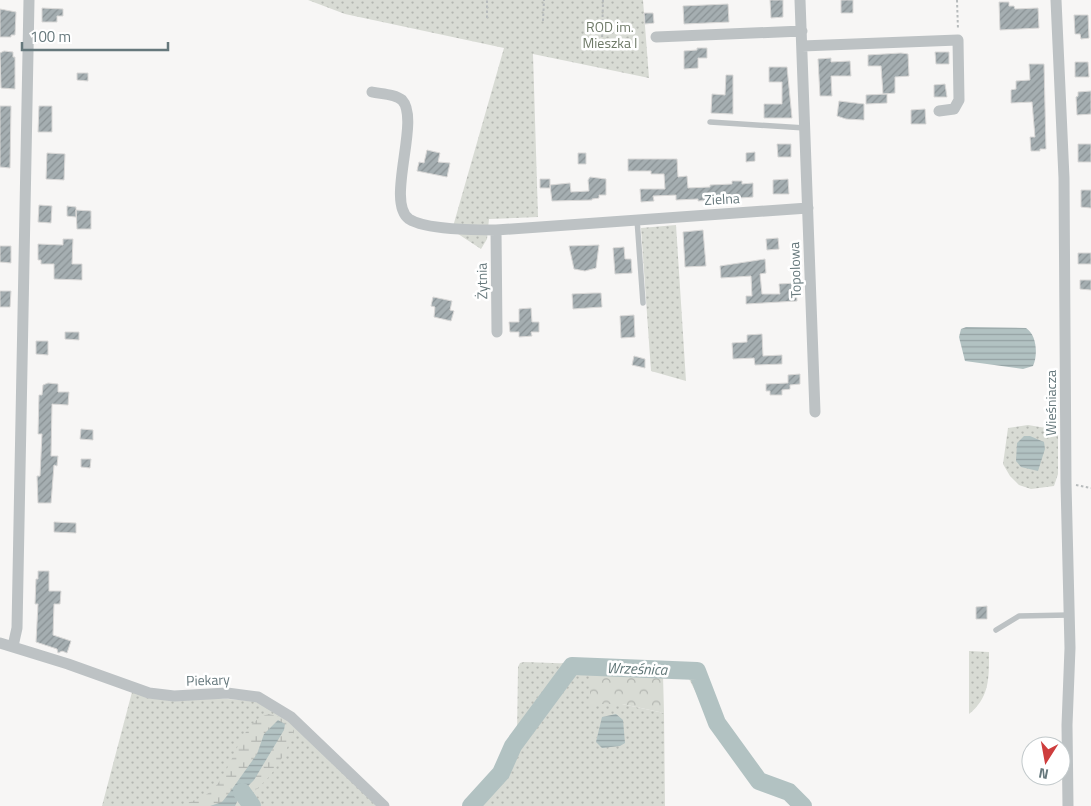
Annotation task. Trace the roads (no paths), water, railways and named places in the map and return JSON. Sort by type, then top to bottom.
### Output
[{"type":"street","points":[[13,646],[17,628],[30,0]]},
{"type":"street","name":"Topolowa","points":[[800,0],[815,412]]},
{"type":"street","name":"Wieśniacza","points":[[1056,0],[1064,178],[1066,483],[1070,648],[1067,725],[1068,806]]},
{"type":"street","points":[[656,37],[802,31]]},
{"type":"street","points":[[802,46],[958,40],[960,100],[954,109],[939,111]]},
{"type":"street","name":"Zielna","points":[[372,92],[394,96],[402,100],[405,106],[406,135],[400,201],[406,215],[412,220],[449,228],[496,230],[808,208]]},
{"type":"street","name":"Żytnia","points":[[496,230],[498,332]]},
{"type":"street","name":"Piekary","points":[[0,643],[149,693],[174,696],[227,693],[258,697],[291,717],[384,806]]},
{"type":"lane","points":[[710,122],[805,128]]},
{"type":"lane","points":[[637,219],[643,303]]},
{"type":"lane","points":[[996,630],[1019,616],[1069,615]]},
{"type":"waterway","name":"Wrześnica","points":[[471,806],[501,773],[513,746],[572,666],[697,671],[717,723],[759,781],[789,792],[803,806]]},
{"type":"waterway","name":"Wrześnica","points":[[242,792],[252,806]]},
{"type":"park label","name":"ROD im. Mieszka I","points":[[610,36]]}]
